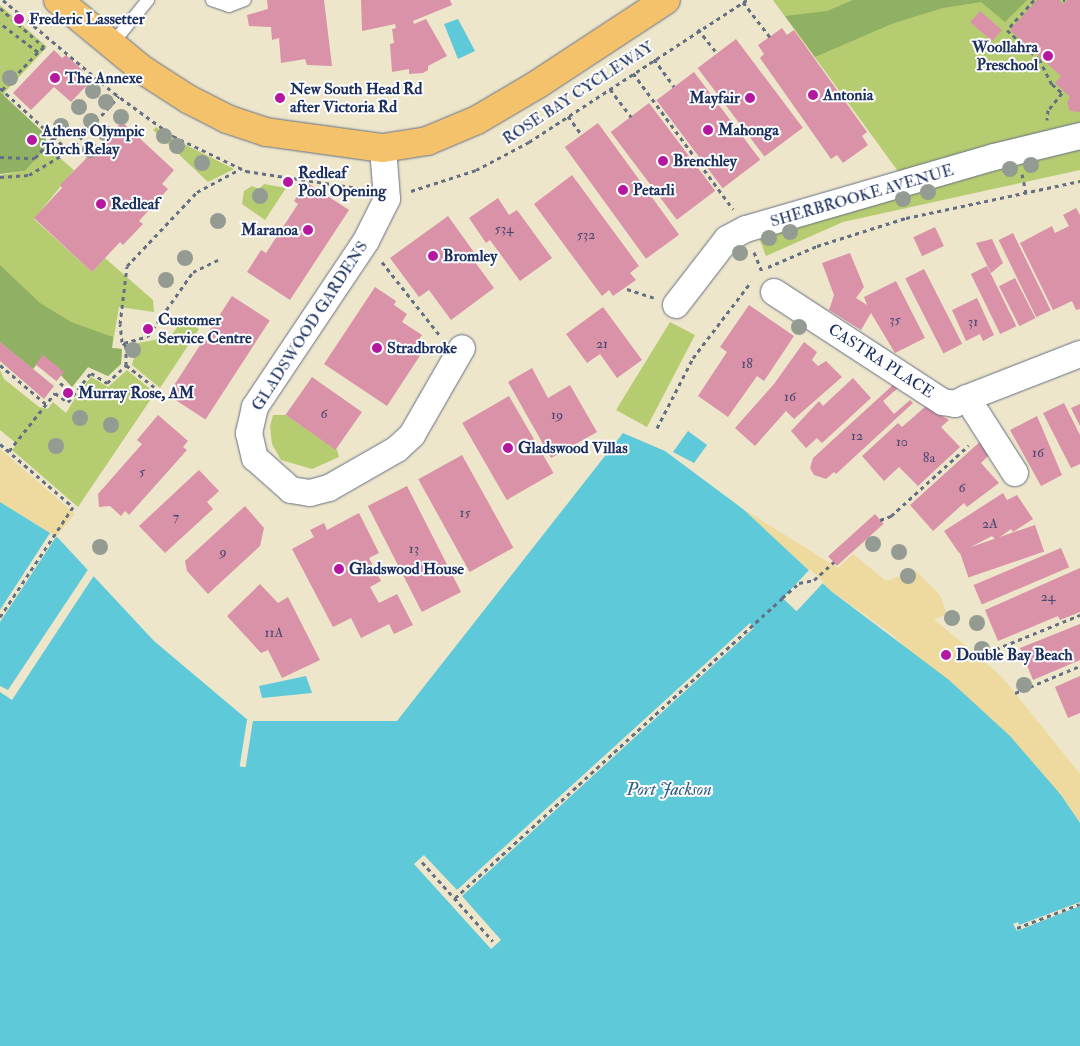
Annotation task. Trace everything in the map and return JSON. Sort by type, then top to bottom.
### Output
[{"type":"main road","points":[[58,0],[166,85],[227,119],[266,132],[383,148],[427,141],[477,120],[538,84],[666,0]]},
{"type":"street","name":"SHERBROOKE AVENUE","points":[[670,303],[727,239],[746,229],[1080,136]]},
{"type":"street","name":"GLADSWOOD GARDENS","points":[[383,148],[386,199],[366,241],[254,407],[249,433],[255,458],[291,490],[310,493],[329,488],[397,449],[412,435],[462,348]]},
{"type":"street","name":"CASTRA PLACE","points":[[767,281],[943,402],[955,404],[1080,354]]},
{"type":"street","points":[[968,398],[1015,472]]},
{"type":"lane","points":[[112,44],[148,0]]},
{"type":"lane","points":[[212,0],[229,6],[245,0]]},
{"type":"path","points":[[1034,0],[1007,30],[1040,58],[1052,84],[1062,93],[1048,110],[1054,142]]},
{"type":"path","points":[[745,1],[747,7],[770,37]]},
{"type":"path","name":"ROSE BAY CYCLEWAY","points":[[415,191],[476,170],[568,116],[698,29],[745,1]]},
{"type":"path","points":[[0,8],[44,47],[1,89],[69,151]]},
{"type":"path","points":[[0,23],[38,52]]},
{"type":"path","points":[[698,29],[717,53]]},
{"type":"path","points":[[654,59],[674,87]]},
{"type":"path","points":[[633,74],[726,199]]},
{"type":"path","points":[[610,89],[631,117]]},
{"type":"path","points":[[0,178],[29,175],[69,151],[119,96]]},
{"type":"path","points":[[568,116],[582,135]]},
{"type":"path","points":[[0,157],[35,158],[54,137]]},
{"type":"path","points":[[154,388],[126,365],[120,318],[128,266],[197,192],[242,168]]},
{"type":"path","points":[[657,428],[693,358],[722,316],[817,246],[921,215],[1080,181]]},
{"type":"path","points":[[920,210],[921,215]]},
{"type":"path","points":[[746,229],[767,281]]},
{"type":"path","name":"GLADSWOOD GARDENS","points":[[379,259],[436,335],[462,348]]},
{"type":"path","points":[[124,344],[148,336],[193,272],[218,260]]},
{"type":"path","points":[[627,289],[670,303]]},
{"type":"path","points":[[0,365],[46,404]]},
{"type":"path","points":[[9,451],[55,392],[68,402],[91,374],[107,383],[126,365]]},
{"type":"path","points":[[60,383],[74,394]]},
{"type":"path","points":[[80,387],[87,393]]},
{"type":"path","points":[[0,444],[73,507],[0,617]]},
{"type":"path","points":[[880,520],[891,516],[961,452]]},
{"type":"path","points":[[455,898],[782,598],[799,583],[814,580],[834,562]]},
{"type":"path","points":[[980,655],[1080,615]]},
{"type":"path","points":[[1015,693],[1080,666]]},
{"type":"path","points":[[422,862],[493,941]]},
{"type":"path","points":[[1017,928],[1080,904]]},
{"type":"green space","points":[[773,0],[1080,0],[1080,123],[900,174]]},
{"type":"green space","points":[[853,0],[1027,0],[1005,22],[981,2],[943,8],[894,23],[815,57],[785,16],[827,11]]},
{"type":"green space","points":[[0,5],[47,47],[5,92],[0,116]]},
{"type":"green space","points":[[0,92],[45,134],[47,147],[25,171],[0,174]]},
{"type":"green space","points":[[156,127],[174,139],[234,169],[208,182],[153,130]]},
{"type":"green space","points":[[47,147],[74,170],[34,219],[92,272],[105,258],[153,300],[154,312],[119,307],[112,348],[122,349],[121,364],[108,376],[88,367],[72,387],[43,356],[33,369],[0,342],[0,175],[25,171]]},
{"type":"green space","points":[[1080,147],[1080,170],[843,222],[766,256],[759,238],[805,221]]},
{"type":"green space","points":[[264,184],[286,188],[265,220],[242,204],[244,191],[252,186],[259,189]]},
{"type":"green space","points":[[0,265],[40,303],[71,322],[113,337],[112,348],[122,349],[121,364],[108,376],[88,367],[72,387],[43,356],[33,369],[0,342]]},
{"type":"green space","points":[[184,318],[199,329],[160,388],[132,365],[138,343],[170,337]]},
{"type":"green space","points":[[670,322],[695,335],[647,427],[616,410]]},
{"type":"green space","points":[[0,370],[4,379],[39,407],[48,409],[53,402],[66,413],[79,392],[85,396],[90,390],[84,386],[91,377],[108,387],[127,370],[149,388],[153,396],[78,507],[12,450],[17,444],[0,430]]},
{"type":"green space","points":[[273,415],[286,415],[337,450],[339,457],[312,469],[281,460],[272,444],[270,426]]},
{"type":"sand","points":[[0,449],[75,514],[56,537],[0,502]]},
{"type":"sand","name":"Double Bay Beach","points":[[743,509],[838,568],[853,554],[886,581],[916,571],[940,595],[947,615],[934,619],[1002,677],[1080,774],[1080,823],[1061,795],[889,632],[831,591]]},
{"type":"water","points":[[458,19],[475,51],[458,59],[444,24]]},
{"type":"water","points":[[688,431],[707,445],[694,463],[673,452]]},
{"type":"water","name":"Port Jackson","points":[[623,433],[665,451],[743,509],[831,591],[949,680],[1010,736],[1061,795],[1080,823],[1080,1046],[0,1046],[0,502],[58,538],[154,641],[249,721],[397,721]]},
{"type":"water","points":[[306,676],[312,693],[262,698],[259,686]]},
{"type":"pier","points":[[50,533],[56,537],[0,622],[0,610]]},
{"type":"pier","points":[[89,568],[95,574],[12,700],[0,692],[0,686],[8,690]]},
{"type":"pier","points":[[810,569],[824,582],[797,611],[783,598]]},
{"type":"pier","points":[[750,623],[754,628],[462,896],[501,940],[491,949],[414,864],[424,855],[457,890]]},
{"type":"pier","points":[[247,720],[253,721],[246,767],[240,766]]},
{"type":"pier","points":[[1080,902],[1080,906],[1017,931],[1013,924],[1018,922],[1019,925]]},
{"type":"building","points":[[267,0],[324,0],[332,66],[307,65],[305,59],[281,63],[279,38],[272,40],[271,27],[249,26],[247,15],[268,9]]},
{"type":"building","points":[[361,0],[450,0],[452,5],[413,21],[414,24],[426,19],[447,56],[428,66],[428,70],[423,73],[409,74],[409,69],[392,72],[390,44],[394,43],[392,29],[396,28],[395,24],[362,31]]},
{"type":"building","points":[[1037,0],[1059,0],[1063,4],[1067,0],[1080,0],[1080,112],[1070,111],[1067,102],[1070,97],[1055,83],[1061,76],[1010,30]]},
{"type":"building","points":[[980,11],[1002,30],[992,41],[970,22]]},
{"type":"building","name":"Antonia","points":[[782,28],[787,35],[794,30],[867,132],[862,136],[868,145],[843,163],[837,155],[831,159],[760,58],[764,54],[758,45]]},
{"type":"building","name":"Mayfair","points":[[736,39],[803,128],[764,157],[698,68]]},
{"type":"building","name":"The Annexe","points":[[54,50],[62,58],[66,55],[83,71],[80,74],[89,83],[71,102],[54,87],[31,110],[13,93]]},
{"type":"building","name":"Mahonga","points":[[694,72],[760,160],[723,188],[656,100]]},
{"type":"building","name":"Brenchley","points":[[649,103],[715,191],[677,220],[611,132]]},
{"type":"building","name":"Redleaf","points":[[122,122],[174,170],[162,184],[168,189],[139,221],[143,224],[123,245],[120,242],[92,272],[34,218],[62,188],[60,185]]},
{"type":"building","name":"Petarli","points":[[598,123],[679,235],[646,259],[565,147]]},
{"type":"building","points":[[572,175],[639,266],[630,273],[636,280],[613,296],[609,290],[602,296],[534,204]]},
{"type":"building","name":"Maranoa","points":[[306,182],[349,210],[290,300],[247,272],[261,250],[266,253],[298,204],[294,201]]},
{"type":"building","points":[[498,198],[509,215],[517,210],[552,258],[520,281],[490,240],[486,243],[469,218]]},
{"type":"building","points":[[1076,208],[1080,215],[1080,309],[1076,310],[1072,301],[1053,310],[1020,243],[1052,226],[1055,233],[1069,226],[1063,215]]},
{"type":"building","name":"Bromley","points":[[448,216],[476,255],[472,258],[494,288],[451,320],[429,290],[419,297],[390,258]]},
{"type":"building","points":[[935,227],[944,246],[922,256],[913,237]]},
{"type":"building","points":[[1013,233],[1051,310],[1036,317],[999,240]]},
{"type":"building","points":[[992,239],[1003,263],[991,273],[976,243]]},
{"type":"building","points":[[850,253],[864,287],[856,298],[867,305],[864,297],[896,281],[925,338],[895,353],[871,313],[861,330],[829,310],[834,295],[822,263]]},
{"type":"building","points":[[987,266],[1016,326],[1000,334],[971,274]]},
{"type":"building","points":[[924,269],[962,344],[943,353],[905,279]]},
{"type":"building","points":[[1015,278],[1035,318],[1019,326],[999,286]]},
{"type":"building","name":"Stradbroke","points":[[375,287],[396,301],[394,305],[407,314],[402,322],[422,335],[415,345],[423,351],[387,406],[324,364]]},
{"type":"building","points":[[232,296],[270,321],[205,419],[168,395]]},
{"type":"building","points":[[977,298],[994,335],[983,341],[980,334],[966,341],[952,310]]},
{"type":"building","points":[[749,305],[794,336],[764,381],[757,376],[728,417],[698,396],[727,352],[720,347]]},
{"type":"building","points":[[603,307],[642,360],[617,378],[600,354],[587,363],[566,334]]},
{"type":"building","points":[[0,342],[54,386],[44,399],[0,361]]},
{"type":"building","points":[[804,342],[817,352],[812,360],[818,366],[826,361],[842,377],[794,419],[786,411],[755,446],[735,428],[774,384]]},
{"type":"building","points":[[43,355],[64,372],[56,381],[35,364]]},
{"type":"building","points":[[532,368],[548,398],[570,385],[597,432],[551,458],[508,382]]},
{"type":"building","points":[[312,377],[362,412],[336,450],[286,415]]},
{"type":"building","points":[[853,378],[871,398],[822,443],[817,438],[806,448],[791,431],[819,401],[823,406]]},
{"type":"building","points":[[894,384],[898,388],[883,401],[894,414],[910,400],[913,403],[836,474],[834,472],[826,479],[814,475],[810,468],[813,458]]},
{"type":"building","name":"Gladswood Villas","points":[[509,396],[554,473],[507,500],[462,423]]},
{"type":"building","points":[[1064,403],[1080,435],[1080,464],[1071,468],[1043,413]]},
{"type":"building","points":[[1080,404],[1080,426],[1071,408]]},
{"type":"building","points":[[926,406],[949,420],[941,427],[960,447],[918,486],[899,467],[884,481],[862,456],[898,423],[902,427]]},
{"type":"building","points":[[158,415],[188,441],[183,447],[187,450],[129,515],[125,511],[121,516],[110,506],[99,507],[98,494],[142,444],[137,440]]},
{"type":"building","points":[[1037,416],[1062,475],[1041,486],[1010,430]]},
{"type":"building","points":[[983,439],[993,451],[981,463],[999,483],[967,507],[964,503],[933,531],[910,505]]},
{"type":"building","points":[[462,455],[513,548],[470,572],[418,479]]},
{"type":"building","points":[[199,470],[219,491],[207,502],[213,509],[165,553],[139,526]]},
{"type":"building","points":[[407,486],[461,592],[422,612],[368,506]]},
{"type":"building","points":[[1003,493],[1007,500],[1017,495],[1033,519],[1013,532],[1011,529],[996,540],[992,536],[959,553],[944,531]]},
{"type":"building","points":[[245,506],[264,528],[260,546],[208,594],[187,571],[185,561]]},
{"type":"building","name":"Gladswood House","points":[[359,513],[379,553],[369,558],[381,581],[370,587],[379,603],[397,594],[413,625],[394,634],[389,624],[361,638],[351,618],[333,627],[292,549],[314,537],[310,530],[324,523],[327,530]]},
{"type":"building","points":[[875,514],[884,524],[837,566],[828,556]]},
{"type":"building","points":[[1035,525],[1044,551],[968,578],[959,551]]},
{"type":"building","points":[[1061,548],[1069,567],[982,604],[974,585]]},
{"type":"building","points":[[1080,568],[1080,612],[1060,620],[1058,616],[998,641],[985,610]]},
{"type":"building","points":[[260,584],[278,603],[288,597],[320,660],[282,678],[268,650],[261,653],[227,616]]},
{"type":"building","points":[[1080,624],[1080,660],[1033,680],[1020,648]]},
{"type":"building","points":[[1080,676],[1080,713],[1068,718],[1055,687]]},
{"type":"place","name":"Frederic Lassetter","points":[[19,19]]},
{"type":"place","name":"Woollahra Preschool","points":[[1048,56]]},
{"type":"place","name":"The Annexe","points":[[55,78]]},
{"type":"place","name":"Antonia","points":[[813,95]]},
{"type":"place","name":"New South Head Rd after Victoria Rd","points":[[280,98]]},
{"type":"place","name":"Mayfair","points":[[750,98]]},
{"type":"place","name":"Mahonga","points":[[708,130]]},
{"type":"place","name":"Athens Olympic Torch Relay","points":[[32,140]]},
{"type":"place","name":"Brenchley","points":[[663,161]]},
{"type":"place","name":"Redleaf Pool Opening","points":[[288,182]]},
{"type":"place","name":"Petarli","points":[[623,190]]},
{"type":"place","name":"Redleaf","points":[[101,204]]},
{"type":"place","name":"Maranoa","points":[[308,230]]},
{"type":"place","name":"Bromley","points":[[433,256]]},
{"type":"place","name":"Customer Service Centre","points":[[148,329]]},
{"type":"place","name":"Stradbroke","points":[[377,348]]},
{"type":"place","name":"Murray Rose, AM","points":[[68,393]]},
{"type":"place","name":"Gladswood Villas","points":[[508,448]]},
{"type":"place","name":"Gladswood House","points":[[339,569]]},
{"type":"place","name":"Double Bay Beach","points":[[946,655]]}]
